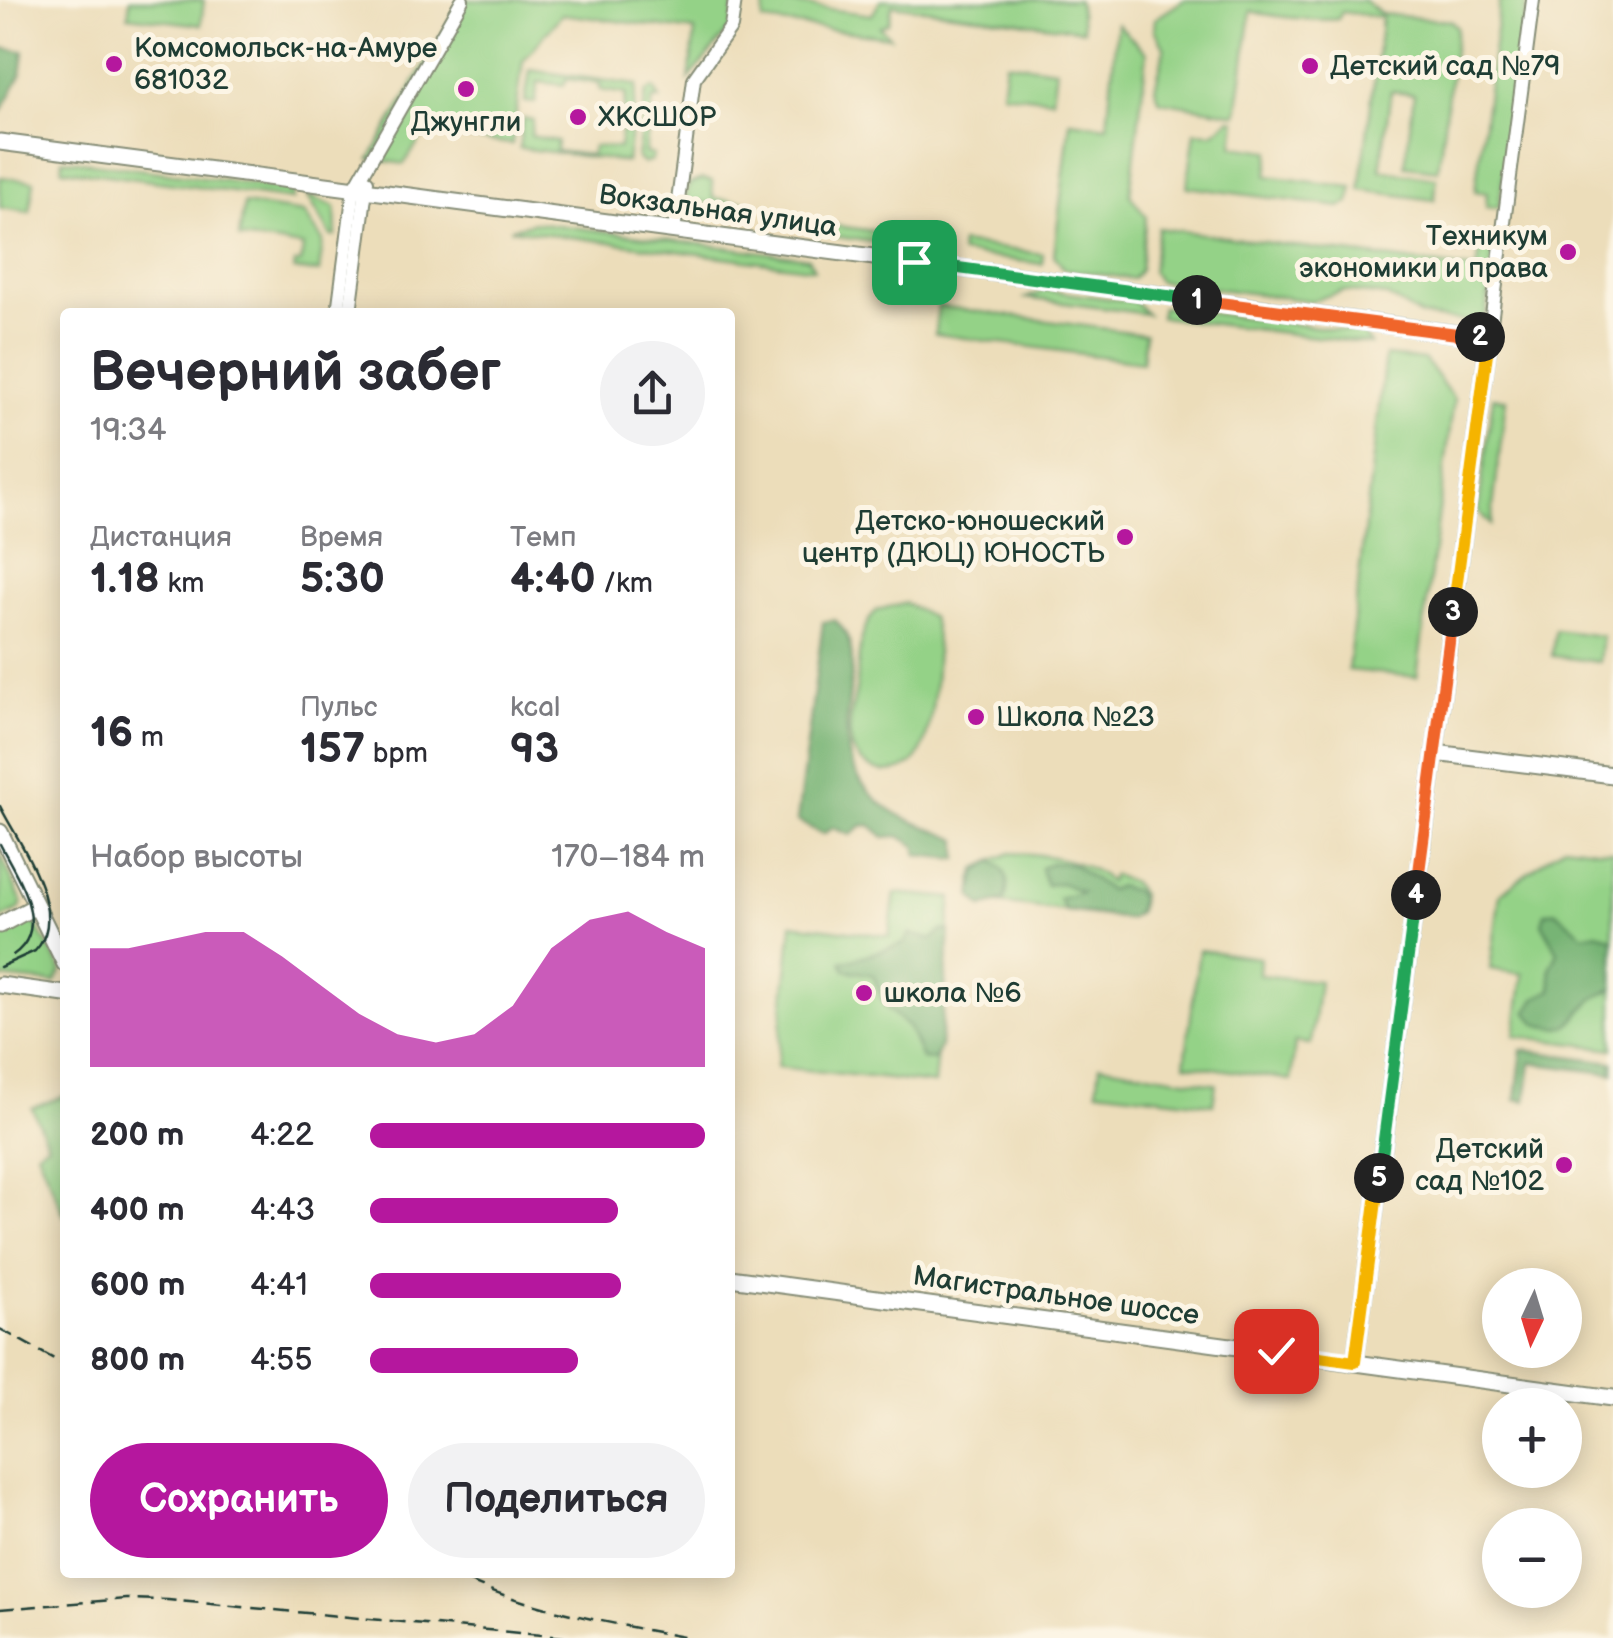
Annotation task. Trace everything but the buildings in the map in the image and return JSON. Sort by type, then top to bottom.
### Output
[{"type":"main road","name":"Вокзальная улица","points":[[0,142],[1489,338]]},
{"type":"main road","points":[[1355,1362],[1489,338]]},
{"type":"main road","points":[[1435,753],[1613,775]]},
{"type":"main road","points":[[0,832],[60,954]]},
{"type":"main road","points":[[0,925],[36,906]]},
{"type":"main road","points":[[0,985],[60,993]]},
{"type":"main road","name":"Магистральное шоссе","points":[[735,1279],[1613,1398]]},
{"type":"street","points":[[339,308],[360,189],[370,159],[462,0]]},
{"type":"street","points":[[674,231],[694,79],[731,28],[735,0]]},
{"type":"street","points":[[1489,338],[1533,0]]},
{"type":"street","points":[[350,308],[360,189]]},
{"type":"green space","points":[[130,0],[204,0],[201,25],[128,16]]},
{"type":"green space","points":[[462,0],[735,0],[731,27],[689,79],[695,31],[562,14],[523,61],[512,144],[425,133],[404,164],[370,159]]},
{"type":"green space","points":[[765,0],[872,15],[881,0],[1078,0],[1083,30],[892,5],[889,23],[880,27],[890,37],[763,21]]},
{"type":"green space","points":[[1184,0],[1364,0],[1381,14],[1451,21],[1457,27],[1438,170],[1405,166],[1414,94],[1391,91],[1380,170],[1437,178],[1434,200],[1360,190],[1382,17],[1342,12],[1338,19],[1319,20],[1251,11],[1237,114],[1160,101],[1155,88],[1165,48],[1154,30],[1155,19]]},
{"type":"green space","points":[[1500,0],[1527,0],[1499,208],[1486,207],[1487,193],[1475,191]]},
{"type":"green space","points":[[1117,24],[1147,53],[1130,195],[1146,217],[1140,270],[1133,279],[1064,269],[1054,255],[1070,121],[1107,126]]},
{"type":"green space","points":[[0,48],[24,51],[21,75],[0,114]]},
{"type":"green space","points":[[1006,62],[1056,69],[1052,99],[1002,93]]},
{"type":"green space","points":[[530,70],[637,85],[633,116],[623,114],[626,94],[600,90],[600,83],[566,79],[564,85],[538,82],[535,103],[525,102]]},
{"type":"green space","points":[[654,88],[660,99],[653,99],[645,153],[653,155],[644,164],[637,158],[646,92]]},
{"type":"green space","points":[[523,118],[533,120],[531,136],[557,141],[556,151],[591,155],[593,146],[619,148],[621,131],[631,133],[627,162],[519,148]]},
{"type":"green space","points":[[1230,119],[1236,120],[1233,146],[1270,151],[1267,176],[1353,187],[1349,203],[1340,207],[1187,187],[1195,132],[1213,133]]},
{"type":"green space","points":[[63,159],[293,190],[292,200],[62,169]]},
{"type":"green space","points":[[0,177],[34,181],[30,212],[0,208]]},
{"type":"green space","points":[[703,179],[712,181],[713,198],[745,202],[744,208],[685,200],[689,184]]},
{"type":"green space","points":[[307,195],[335,207],[336,236],[331,236]]},
{"type":"green space","points":[[244,204],[304,213],[323,241],[319,272],[294,270],[295,263],[301,263],[303,246],[239,238]]},
{"type":"green space","points":[[534,222],[808,258],[814,269],[510,229]]},
{"type":"green space","points":[[809,222],[910,236],[908,247],[838,237]]},
{"type":"green space","points":[[1158,228],[1477,270],[1482,236],[1495,238],[1486,314],[1472,322],[1421,316],[1387,296],[1343,291],[1311,301],[1158,281],[1152,272]]},
{"type":"green space","points":[[961,243],[1043,254],[1042,264],[960,253]]},
{"type":"green space","points":[[1045,290],[1135,302],[1147,314],[1026,298]]},
{"type":"green space","points":[[938,306],[1145,334],[1142,362],[935,334]]},
{"type":"green space","points":[[1162,307],[1364,333],[1370,344],[1160,317]]},
{"type":"green space","points":[[1385,356],[1425,360],[1454,399],[1417,677],[1348,670]]},
{"type":"green space","points":[[1493,397],[1506,399],[1491,525],[1478,511]]},
{"type":"green space","points":[[905,603],[931,617],[934,628],[932,711],[917,758],[900,770],[880,771],[862,761],[851,743],[860,647],[870,618],[877,610]]},
{"type":"green space","points":[[835,620],[848,639],[852,660],[847,734],[851,760],[863,785],[896,813],[958,840],[958,859],[918,855],[916,846],[899,836],[884,837],[870,825],[861,826],[851,835],[833,828],[823,834],[797,821],[823,622]]},
{"type":"green space","points":[[1555,630],[1602,636],[1599,662],[1552,656]]},
{"type":"green space","points":[[1564,845],[1613,851],[1613,1049],[1515,1036],[1523,974],[1490,969],[1500,894]]},
{"type":"green space","points":[[0,853],[22,903],[19,910],[0,919]]},
{"type":"green space","points":[[1010,853],[1063,859],[1089,868],[1109,882],[1113,875],[1132,882],[1141,894],[1139,911],[1129,919],[974,900],[972,879],[977,868]]},
{"type":"green space","points":[[992,861],[1005,873],[1006,895],[1004,901],[982,907],[972,896],[976,873]]},
{"type":"green space","points":[[1050,863],[1072,864],[1109,890],[1118,886],[1135,891],[1140,897],[1136,913],[1129,919],[1065,910],[1059,899],[1082,892],[1061,883],[1046,885],[1041,868]]},
{"type":"green space","name":"школа №6","points":[[895,893],[952,898],[934,1084],[777,1067],[792,924],[889,936]]},
{"type":"green space","points":[[1555,911],[1583,935],[1597,932],[1613,939],[1613,988],[1591,1001],[1570,1024],[1558,1028],[1537,1024],[1527,1012],[1536,998],[1552,990],[1550,969],[1558,952],[1542,923],[1545,913]]},
{"type":"green space","points":[[32,918],[60,967],[55,983],[0,978],[0,931]]},
{"type":"green space","points":[[943,930],[950,932],[940,1046],[934,1060],[922,1059],[909,1028],[885,1006],[873,975],[845,970],[842,962],[904,944],[910,934],[932,939]]},
{"type":"green space","points":[[1199,950],[1260,958],[1259,975],[1319,981],[1311,1044],[1295,1042],[1291,1080],[1185,1064]]},
{"type":"green space","points":[[1522,1050],[1613,1062],[1613,1074],[1531,1063],[1526,1101],[1516,1099]]},
{"type":"green space","points":[[1100,1065],[1216,1084],[1213,1104],[1097,1090]]},
{"type":"green space","points":[[60,1098],[60,1205],[37,1151],[48,1144],[32,1108]]},
{"type":"tram line","points":[[0,806],[38,879],[47,918],[45,935],[35,951],[0,967]]},
{"type":"tram line","points":[[0,844],[22,886],[31,916],[25,944],[13,955]]},
{"type":"railway","points":[[0,1329],[60,1362]]},
{"type":"railway","points":[[461,1578],[536,1605],[688,1638]]},
{"type":"railway","points":[[0,1609],[126,1599],[168,1600],[573,1638]]},
{"type":"place","name":"Комсомольск-на-Амуре 681032","points":[[114,64]]},
{"type":"place","name":"Детский сад №79","points":[[1310,66]]},
{"type":"place","name":"Джунгли","points":[[466,89]]},
{"type":"place","name":"ХКСШОР","points":[[578,117]]},
{"type":"place","name":"Техникум экономики и права","points":[[1568,252]]},
{"type":"place","name":"Детско-юношеский центр (ДЮЦ) ЮНОСТЬ","points":[[1125,537]]},
{"type":"place","name":"Школа №23","points":[[976,717]]},
{"type":"place","name":"школа №6","points":[[864,993]]},
{"type":"place","name":"Детский сад №102","points":[[1564,1165]]},
{"type":"route","points":[[914,262],[1489,338],[1355,1362],[1276,1351]]}]
